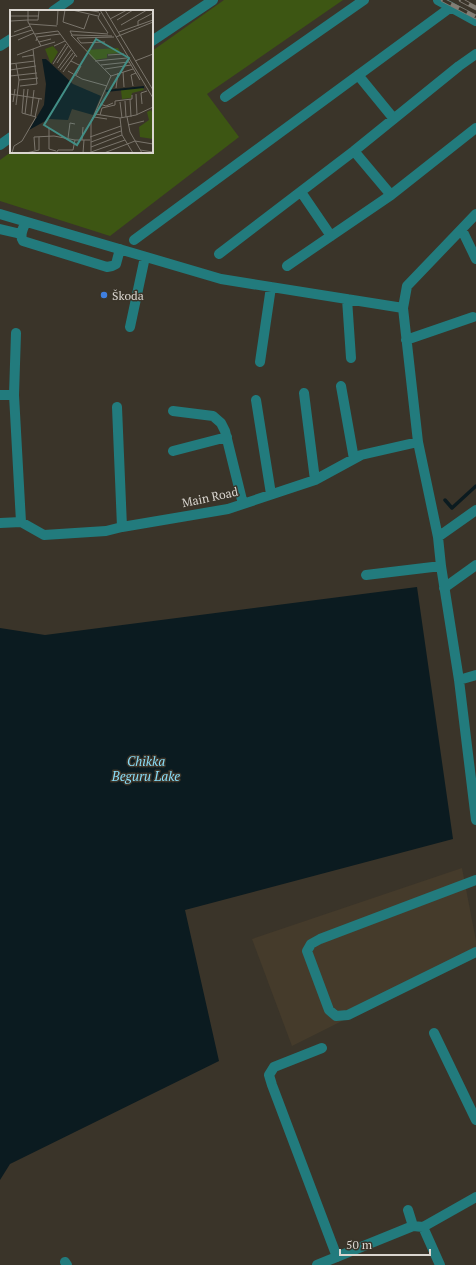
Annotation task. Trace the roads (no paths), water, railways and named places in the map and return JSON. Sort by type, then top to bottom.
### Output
[{"type":"street","points":[[54,10],[69,0]]},
{"type":"street","points":[[153,40],[213,0]]},
{"type":"street","points":[[225,97],[364,0]]},
{"type":"street","points":[[438,0],[476,21]]},
{"type":"street","points":[[134,240],[450,6]]},
{"type":"street","points":[[0,46],[10,40]]},
{"type":"street","points":[[219,254],[354,151],[476,54]]},
{"type":"street","points":[[358,75],[394,119]]},
{"type":"street","points":[[287,266],[391,195],[476,128]]},
{"type":"street","points":[[0,145],[10,138]]},
{"type":"street","points":[[354,151],[391,195]]},
{"type":"street","points":[[301,192],[331,236]]},
{"type":"street","points":[[0,214],[221,279],[403,308]]},
{"type":"street","points":[[476,214],[407,286],[403,308],[418,442],[438,537],[444,588],[459,680],[476,819]]},
{"type":"street","points":[[26,222],[21,234],[23,241],[108,267],[116,264],[120,249]]},
{"type":"street","points":[[0,229],[21,234]]},
{"type":"street","points":[[462,230],[476,259]]},
{"type":"street","points":[[130,327],[145,257]]},
{"type":"street","points":[[260,362],[271,287]]},
{"type":"street","points":[[347,299],[351,358]]},
{"type":"street","points":[[406,340],[473,317]]},
{"type":"street","points":[[0,523],[21,522],[14,395],[16,333]]},
{"type":"street","points":[[341,386],[354,459]]},
{"type":"street","points":[[304,393],[314,480]]},
{"type":"street","points":[[0,395],[14,395]]},
{"type":"street","points":[[256,400],[270,494]]},
{"type":"street","points":[[117,407],[122,527]]},
{"type":"street","points":[[173,411],[213,416],[221,423],[227,437],[243,504]]},
{"type":"street","points":[[173,451],[227,437]]},
{"type":"street","name":"Main Road","points":[[21,522],[44,535],[106,531],[228,509],[314,480],[362,455],[418,442]]},
{"type":"street","points":[[438,537],[476,510]]},
{"type":"street","points":[[444,588],[476,565]]},
{"type":"street","points":[[366,575],[441,566]]},
{"type":"street","points":[[459,680],[476,675]]},
{"type":"street","points":[[476,880],[320,939],[311,944],[307,951],[329,1010],[336,1016],[348,1015],[476,952]]},
{"type":"street","points":[[434,1033],[476,1120]]},
{"type":"street","points":[[322,1048],[274,1067],[269,1075],[337,1257]]},
{"type":"street","points":[[317,1265],[418,1227],[476,1197]]},
{"type":"street","points":[[408,1210],[440,1265]]},
{"type":"water","name":"Chikka Beguru Lake","points":[[417,587],[453,839],[185,910],[219,1061],[10,1164],[0,1180],[0,628],[45,635]]},
{"type":"waterway","points":[[445,500],[452,508],[476,486]]},
{"type":"railway","points":[[443,0],[476,17]]},
{"type":"railway","points":[[461,0],[476,8]]},
{"type":"place","name":"Škoda","points":[[104,295]]}]
